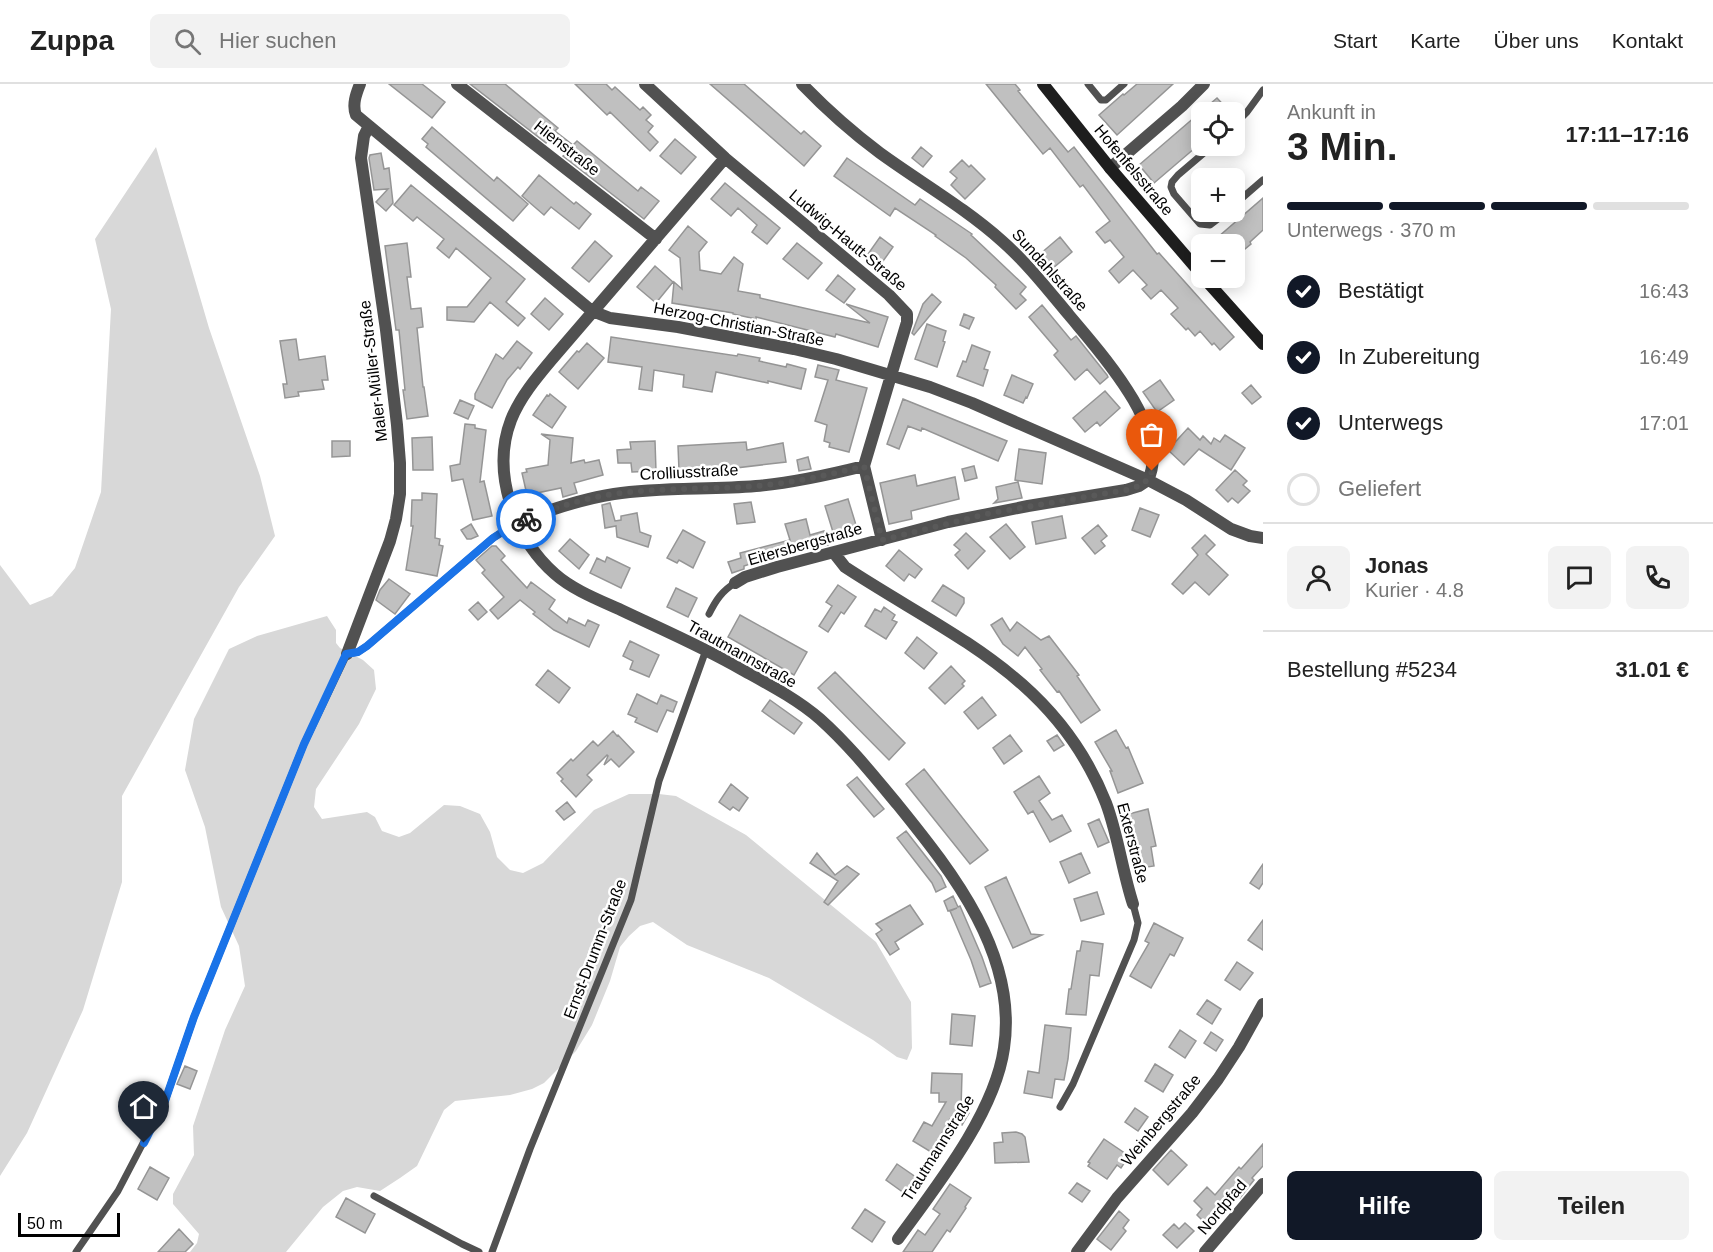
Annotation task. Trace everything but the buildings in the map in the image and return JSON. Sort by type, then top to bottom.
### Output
[{"type":"main road","name":"Hofenfelsstraße","points":[[1043,84],[1110,168],[1191,262]]},
{"type":"main road","name":"Hofenfelsstraße","points":[[1214,288],[1263,344]]},
{"type":"street","points":[[360,84],[354,109],[356,115],[369,126]]},
{"type":"street","name":"Hienstraße","points":[[457,84],[656,239]]},
{"type":"street","name":"Ludwig-Hautt-Straße","points":[[645,84],[725,158],[889,295],[907,314],[907,322],[864,466],[882,540]]},
{"type":"street","name":"Sundahlstraße","points":[[802,84],[880,153],[979,222],[1002,241],[1040,281],[1126,386],[1138,409],[1151,445],[1152,471],[1148,480]]},
{"type":"street","points":[[1110,168],[1204,84]]},
{"type":"street","name":"Herzog-Christian-Straße","points":[[369,126],[592,311],[610,318],[757,341],[836,359],[890,375],[972,403],[1148,480]]},
{"type":"street","name":"Maler-Müller-Straße","points":[[346,654],[390,541],[400,494],[397,425],[362,158],[364,136],[369,126]]},
{"type":"street","name":"Trautmannstraße","points":[[725,158],[592,311],[533,382],[518,405],[507,434],[504,468],[507,493],[528,542],[555,574],[588,595],[741,668],[817,717],[866,766],[900,807],[968,899],[984,931],[1004,993],[1007,1021],[1004,1049],[999,1073],[989,1097],[956,1158],[898,1239]]},
{"type":"street","name":"Crolliusstraße","points":[[518,522],[578,501],[613,494],[647,490],[755,486],[820,476],[864,466]]},
{"type":"street","points":[[1148,480],[1186,500],[1231,529],[1263,538]]},
{"type":"street","name":"Eitersbergstraße","points":[[735,583],[777,567],[882,540],[991,513],[1126,490],[1148,480]]},
{"type":"street","name":"Exterstraße","points":[[834,553],[845,567],[968,642],[1005,669],[1048,709],[1083,755],[1106,802],[1133,903]]},
{"type":"street","name":"Weinbergstraße","points":[[1077,1252],[1117,1198],[1186,1121],[1218,1079],[1263,1004]]},
{"type":"street","name":"Nordpfad","points":[[1205,1252],[1263,1184]]},
{"type":"lane","points":[[1088,84],[1101,100],[1106,100],[1124,84]]},
{"type":"lane","points":[[1245,114],[1263,90]]},
{"type":"lane","points":[[1191,214],[1174,194],[1171,187],[1178,175],[1200,156]]},
{"type":"lane","points":[[1245,196],[1263,180]]},
{"type":"lane","points":[[1198,222],[1210,225],[1214,222]]},
{"type":"lane","points":[[76,1252],[118,1191],[165,1101],[194,1017],[304,744],[346,654],[358,652],[367,646],[485,545],[518,522]]},
{"type":"lane","name":"Eitersbergstraße","points":[[710,614],[722,592],[735,583]]},
{"type":"lane","name":"Ernst-Drumm-Straße","points":[[492,1252],[534,1139],[631,900],[659,781],[706,650]]},
{"type":"lane","name":"Exterstraße","points":[[1060,1107],[1077,1074],[1134,940],[1138,923],[1133,903]]},
{"type":"lane","points":[[374,1196],[479,1252]]},
{"type":"shaded area","points":[[156,147],[209,328],[260,476],[275,536],[239,587],[122,796],[122,882],[83,1010],[27,1133],[0,1176],[0,565],[30,605],[52,596],[75,568],[101,492],[111,309],[95,239]]},
{"type":"shaded area","points":[[327,616],[336,630],[336,643],[340,648],[363,660],[374,670],[376,689],[359,724],[316,789],[314,807],[322,819],[367,812],[375,817],[382,831],[399,837],[410,833],[444,805],[460,806],[480,814],[490,832],[497,857],[510,870],[523,873],[543,863],[594,810],[629,794],[676,796],[746,835],[876,942],[911,1002],[912,1048],[907,1060],[897,1057],[873,1040],[769,978],[687,945],[653,922],[640,926],[620,947],[610,981],[592,1025],[576,1051],[544,1083],[510,1095],[455,1101],[444,1110],[417,1166],[380,1191],[357,1187],[343,1191],[323,1207],[286,1252],[190,1252],[197,1243],[199,1234],[173,1204],[173,1194],[194,1155],[193,1126],[225,1030],[245,986],[239,946],[221,907],[205,827],[185,770],[194,719],[229,649],[257,636]]},
{"type":"way so far","points":[[526,519],[578,501],[613,494],[755,486],[788,482],[864,466],[882,540],[991,513],[1126,490],[1148,480],[1152,471]]},
{"type":"route","points":[[144,1143],[165,1101],[194,1017],[304,744],[346,654],[358,652],[367,646],[493,538],[526,519]]}]
